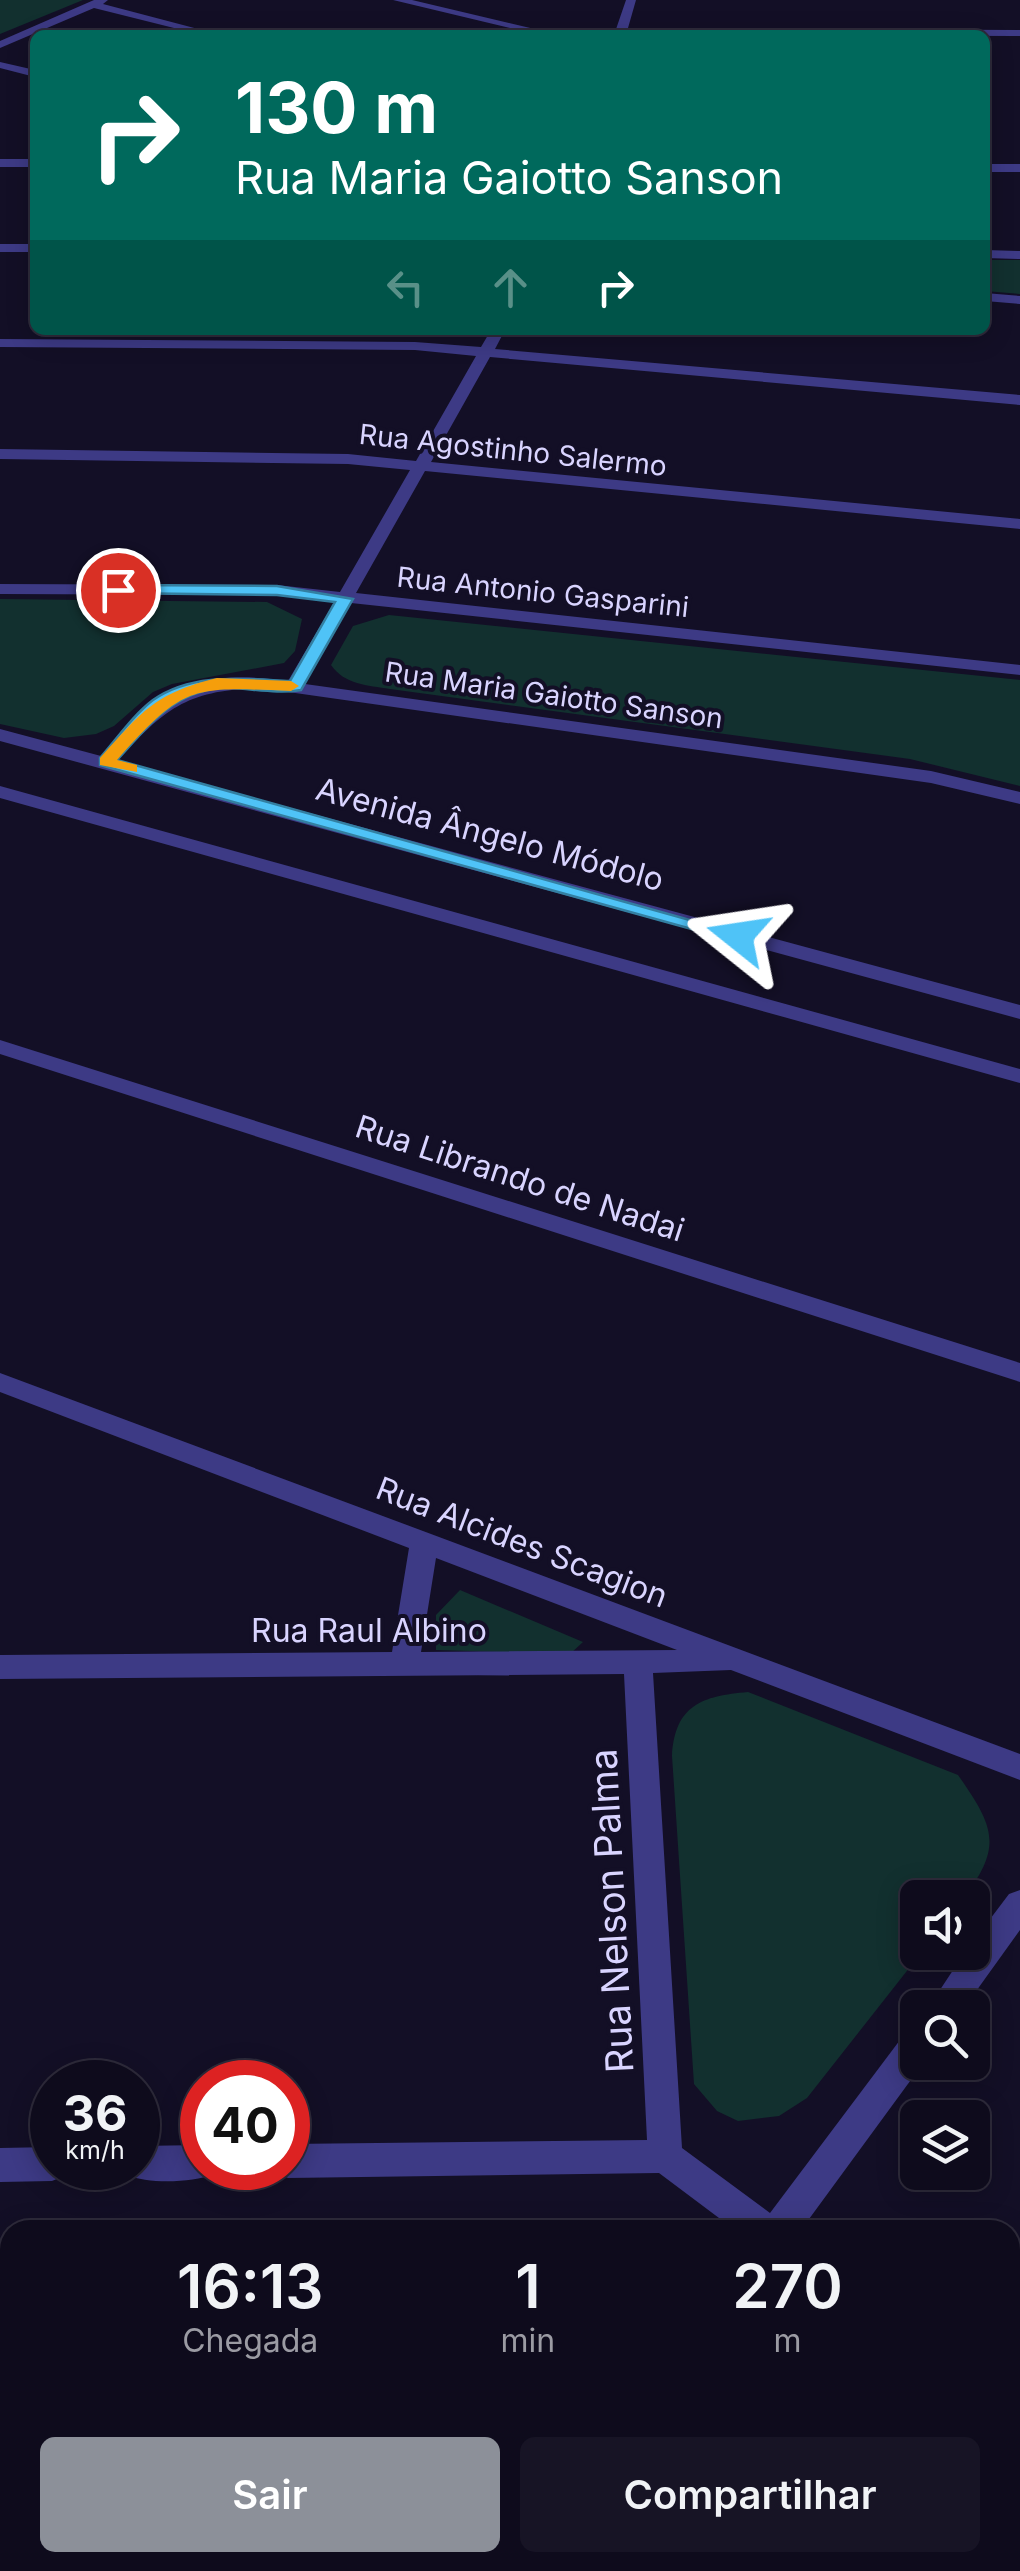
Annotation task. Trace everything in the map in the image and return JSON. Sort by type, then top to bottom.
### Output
[{"type":"street","points":[[398,0],[532,30]]},
{"type":"street","points":[[621,30],[630,0]]},
{"type":"street","points":[[32,30],[97,2],[197,30]]},
{"type":"street","points":[[0,44],[30,31]]},
{"type":"street","points":[[990,34],[1020,33]]},
{"type":"street","points":[[0,65],[30,73]]},
{"type":"street","points":[[0,163],[30,163]]},
{"type":"street","points":[[990,168],[1020,168]]},
{"type":"street","points":[[0,248],[30,248]]},
{"type":"street","points":[[990,254],[1020,254]]},
{"type":"street","points":[[990,297],[1020,300]]},
{"type":"street","points":[[295,686],[495,335]]},
{"type":"street","points":[[0,343],[415,346],[1020,400]]},
{"type":"street","name":"Rua Agostinho Salermo","points":[[0,454],[348,459],[1020,524]]},
{"type":"street","name":"Rua Antonio Gasparini","points":[[0,589],[277,590],[1020,670]]},
{"type":"street","name":"Rua Maria Gaiotto Sanson","points":[[106,762],[158,704],[184,691],[217,683],[295,686],[931,777],[1020,798]]},
{"type":"street","name":"Avenida Ângelo Módolo","points":[[0,735],[1020,1012]]},
{"type":"street","points":[[0,792],[1020,1076]]},
{"type":"street","name":"Rua Librando de Nadai","points":[[0,1046],[1020,1374]]},
{"type":"street","name":"Rua Alcides Scagion","points":[[0,1382],[1020,1767]]},
{"type":"street","points":[[404,1665],[424,1543]]},
{"type":"street","name":"Rua Raul Albino","points":[[0,1667],[738,1661]]},
{"type":"street","name":"Rua Nelson Palma","points":[[638,1663],[665,2156]]},
{"type":"street","points":[[957,1990],[1020,1904]]},
{"type":"street","points":[[786,2220],[900,2067]]},
{"type":"street","points":[[310,2161],[665,2156],[751,2220]]},
{"type":"street","points":[[0,2165],[30,2164]]},
{"type":"green space","points":[[0,0],[83,0],[0,34]]},
{"type":"green space","points":[[990,260],[1020,260],[1020,294],[990,291]]},
{"type":"green space","points":[[0,599],[267,602],[302,619],[295,651],[284,663],[172,684],[153,692],[114,726],[96,734],[64,738],[0,724]]},
{"type":"green space","points":[[389,615],[1020,680],[1020,786],[910,759],[373,686],[337,672],[331,665],[353,626]]},
{"type":"green space","points":[[460,1590],[583,1642],[570,1654],[436,1650],[436,1615]]},
{"type":"green space","points":[[748,1692],[958,1775],[979,1808],[989,1836],[985,1863],[976,1880],[900,1880],[900,1970],[908,1970],[807,2098],[779,2116],[738,2121],[717,2111],[694,2084],[672,1756],[674,1739],[685,1714],[717,1697]]},
{"type":"slow traffic","points":[[131,769],[106,762],[158,704],[184,691],[217,683],[291,686]]},
{"type":"route","points":[[118,590],[277,590],[345,599],[295,686],[217,683],[184,691],[158,704],[106,762],[738,936]]}]
